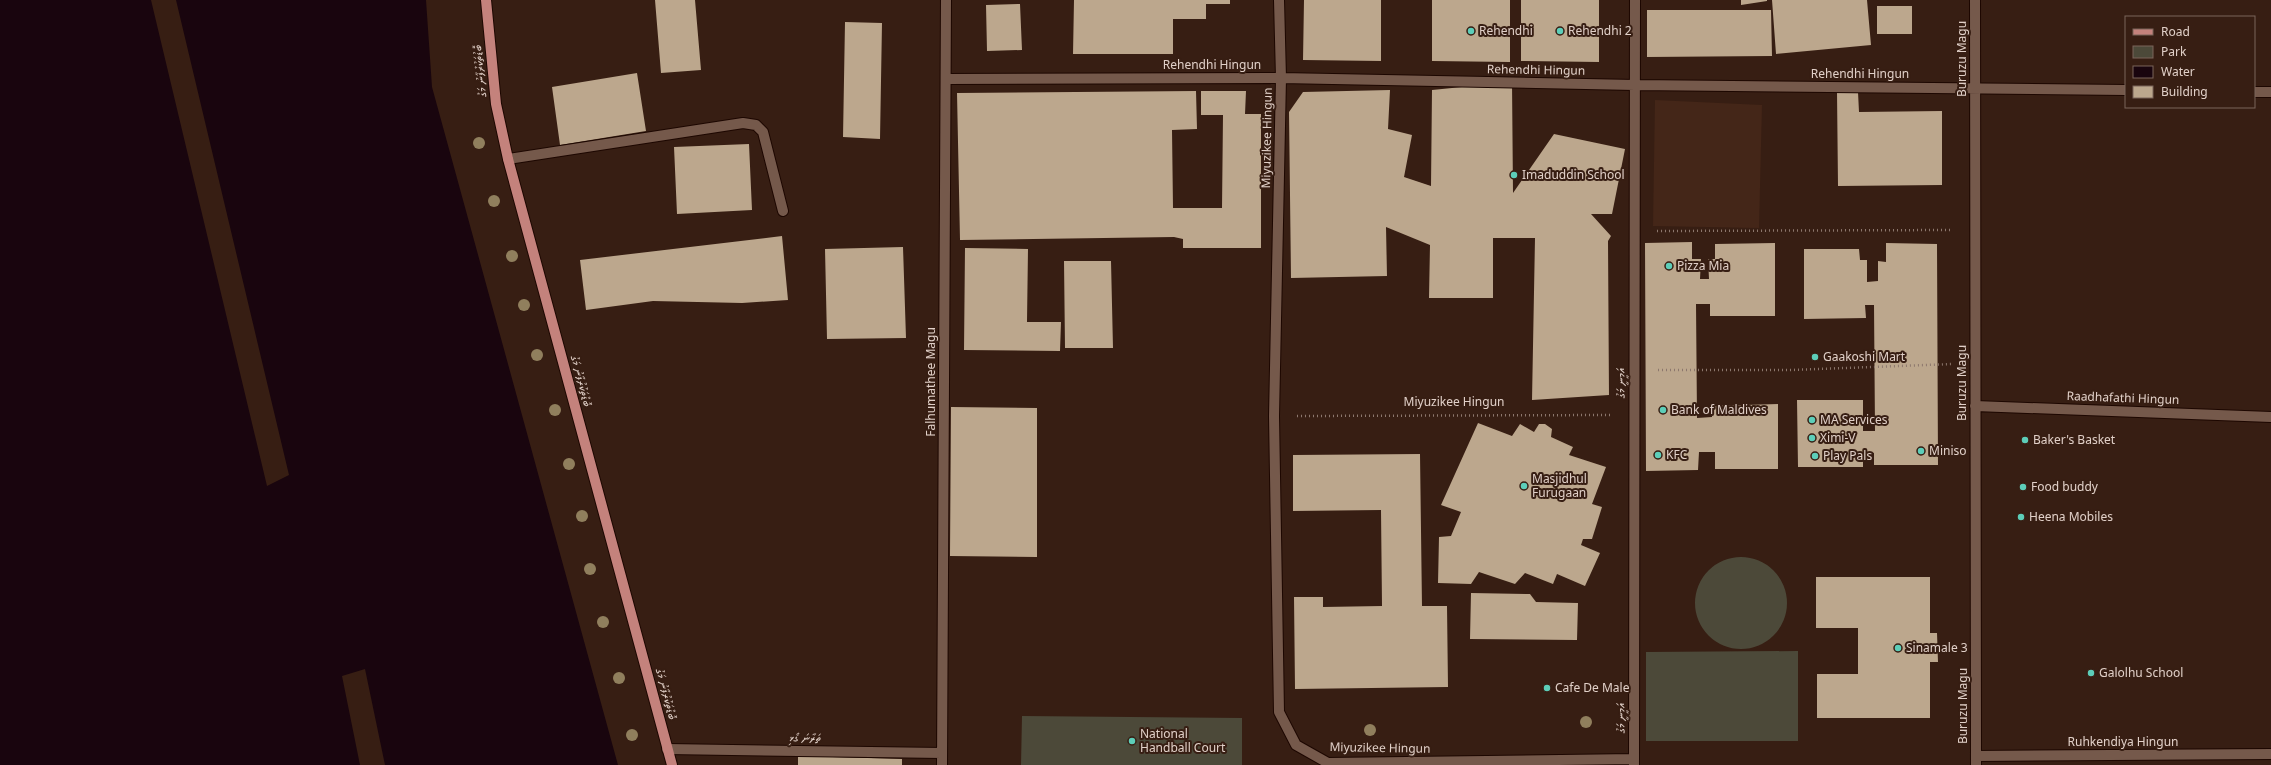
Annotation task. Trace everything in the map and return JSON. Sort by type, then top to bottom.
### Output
[{"type":"main road","name":"ބޮޑުތަކުރުފާނު މަގު","points":[[486,0],[496,104],[508,159],[672,765]]},
{"type":"street","name":"Falhumathee Magu","points":[[942,765],[946,0]]},
{"type":"street","name":"Miyuzikee Hingun","points":[[1279,0],[1281,78],[1274,416],[1279,712],[1296,745],[1328,763],[1634,762]]},
{"type":"street","name":"އަމީނީ މަގު","points":[[1634,762],[1635,0]]},
{"type":"street","name":"Buruzu Magu","points":[[1974,0],[1976,761]]},
{"type":"street","name":"Rehendhi Hingun","points":[[946,79],[1281,78],[1635,85],[1975,87],[2125,90]]},
{"type":"street","points":[[2255,92],[2271,92]]},
{"type":"street","points":[[508,159],[743,123],[756,125],[763,132],[783,212]]},
{"type":"street","name":"Raadhafathi Hingun","points":[[1975,406],[2271,417]]},
{"type":"street","name":"ތަރާނަ ގޯޅި","points":[[667,749],[942,753]]},
{"type":"street","name":"Ruhkendiya Hingun","points":[[1976,761],[2271,754]]},
{"type":"path","points":[[1634,231],[1975,230]]},
{"type":"path","points":[[1634,370],[1791,370],[1975,364]]},
{"type":"path","name":"Miyuzikee Hingun","points":[[1274,416],[1634,416]]},
{"type":"shaded area","points":[[1655,100],[1762,105],[1759,228],[1653,226]]},
{"type":"green space","points":[[1741,557],[1759,560],[1774,570],[1784,585],[1787,603],[1784,621],[1774,636],[1759,646],[1741,649],[1723,646],[1708,636],[1698,621],[1695,603],[1698,585],[1708,570],[1723,560]]},
{"type":"green space","points":[[1798,651],[1798,741],[1646,741],[1646,652]]},
{"type":"green space","name":"National Handball Court","points":[[1022,716],[1242,718],[1242,765],[1021,765]]},
{"type":"water","points":[[0,0],[426,0],[432,87],[618,765],[0,765]]},
{"type":"pier","points":[[151,0],[176,0],[289,475],[267,486]]},
{"type":"pier","points":[[365,669],[385,765],[360,765],[342,676]]},
{"type":"building","points":[[655,0],[695,0],[701,70],[661,73]]},
{"type":"building","points":[[1074,0],[1230,0],[1230,4],[1206,4],[1206,19],[1173,19],[1173,54],[1073,54]]},
{"type":"building","points":[[1304,0],[1381,0],[1381,61],[1303,60]]},
{"type":"building","name":"Rehendhi","points":[[1432,0],[1510,0],[1510,62],[1432,61]]},
{"type":"building","name":"Rehendhi 2","points":[[1521,0],[1599,0],[1599,62],[1521,61]]},
{"type":"building","points":[[1741,0],[1767,0],[1767,1],[1741,5]]},
{"type":"building","points":[[1772,0],[1867,0],[1871,45],[1776,54]]},
{"type":"building","points":[[1020,4],[1022,50],[987,51],[986,5]]},
{"type":"building","points":[[1877,6],[1912,6],[1912,34],[1877,34]]},
{"type":"building","points":[[1647,10],[1771,10],[1772,56],[1647,57]]},
{"type":"building","points":[[845,22],[882,23],[880,139],[843,137]]},
{"type":"building","points":[[637,73],[646,131],[560,145],[552,87]]},
{"type":"building","points":[[1512,82],[1513,193],[1554,134],[1625,149],[1612,214],[1591,214],[1611,236],[1608,241],[1609,395],[1532,400],[1535,238],[1493,238],[1493,298],[1429,298],[1430,245],[1386,227],[1387,276],[1291,278],[1289,112],[1303,92],[1390,90],[1388,129],[1412,135],[1404,177],[1431,186],[1432,90]]},
{"type":"building","points":[[1196,91],[1197,129],[1172,130],[1173,208],[1222,208],[1223,115],[1201,115],[1201,91],[1246,91],[1245,114],[1261,114],[1261,248],[1183,248],[1183,239],[1174,237],[960,240],[957,93]]},
{"type":"building","points":[[1837,92],[1858,92],[1859,112],[1942,111],[1942,185],[1838,186]]},
{"type":"building","points":[[749,144],[752,210],[677,214],[674,147]]},
{"type":"building","points":[[782,236],[788,300],[742,303],[653,301],[586,310],[580,260]]},
{"type":"building","points":[[1692,242],[1692,259],[1701,259],[1700,279],[1709,279],[1708,259],[1715,259],[1715,244],[1775,243],[1775,316],[1710,316],[1710,304],[1696,304],[1697,418],[1712,417],[1712,406],[1778,404],[1778,469],[1715,469],[1715,452],[1699,452],[1698,470],[1646,471],[1645,243]]},
{"type":"building","points":[[1886,243],[1937,244],[1938,465],[1874,465],[1874,453],[1863,453],[1863,467],[1798,467],[1797,400],[1863,400],[1863,431],[1875,431],[1874,305],[1865,305],[1866,318],[1804,319],[1804,249],[1859,249],[1860,260],[1867,260],[1867,282],[1878,281],[1878,261],[1886,262]]},
{"type":"building","points":[[903,247],[906,338],[827,339],[825,249]]},
{"type":"building","points":[[965,248],[1028,249],[1027,322],[1061,322],[1060,351],[964,350]]},
{"type":"building","points":[[1064,261],[1111,261],[1113,348],[1065,348]]},
{"type":"building","points":[[951,407],[1037,408],[1037,557],[950,556]]},
{"type":"building","name":"Masjidhul Furugaan","points":[[1478,423],[1512,436],[1520,424],[1534,432],[1539,424],[1545,424],[1552,429],[1551,437],[1573,447],[1569,455],[1606,467],[1592,504],[1602,507],[1592,539],[1583,539],[1581,545],[1600,553],[1585,586],[1557,574],[1553,584],[1525,573],[1515,584],[1479,572],[1471,584],[1438,583],[1439,537],[1451,536],[1461,512],[1441,505]]},
{"type":"building","points":[[1420,454],[1422,606],[1447,606],[1448,687],[1295,689],[1294,597],[1323,597],[1323,607],[1382,606],[1381,510],[1293,511],[1293,455]]},
{"type":"building","name":"Sinamale 3","points":[[1816,577],[1930,577],[1930,633],[1937,633],[1938,662],[1930,662],[1930,718],[1817,718],[1817,674],[1858,674],[1858,628],[1816,628]]},
{"type":"building","points":[[1471,593],[1530,594],[1536,602],[1578,603],[1577,640],[1470,639]]},
{"type":"building","points":[[798,756],[902,759],[902,765],[798,765]]},
{"type":"place","name":"Rehendhi","points":[[1471,31]]},
{"type":"place","name":"Rehendhi 2","points":[[1560,31]]},
{"type":"place","name":"Imaduddin School","points":[[1514,175]]},
{"type":"place","name":"Pizza Mia","points":[[1669,266]]},
{"type":"place","name":"Gaakoshi Mart","points":[[1815,357]]},
{"type":"place","name":"Bank of Maldives","points":[[1663,410]]},
{"type":"place","name":"MA Services","points":[[1812,420]]},
{"type":"place","name":"Ximi-V","points":[[1812,438]]},
{"type":"place","name":"Baker's Basket","points":[[2025,440]]},
{"type":"place","name":"Miniso","points":[[1921,451]]},
{"type":"place","name":"KFC","points":[[1658,455]]},
{"type":"place","name":"Play Pals","points":[[1815,456]]},
{"type":"place","name":"Masjidhul Furugaan","points":[[1524,486]]},
{"type":"place","name":"Food buddy","points":[[2023,487]]},
{"type":"place","name":"Heena Mobiles","points":[[2021,517]]},
{"type":"place","name":"Sinamale 3","points":[[1898,648]]},
{"type":"place","name":"Galolhu School","points":[[2091,673]]},
{"type":"place","name":"Cafe De Male","points":[[1547,688]]},
{"type":"place","name":"National Handball Court","points":[[1132,741]]}]
